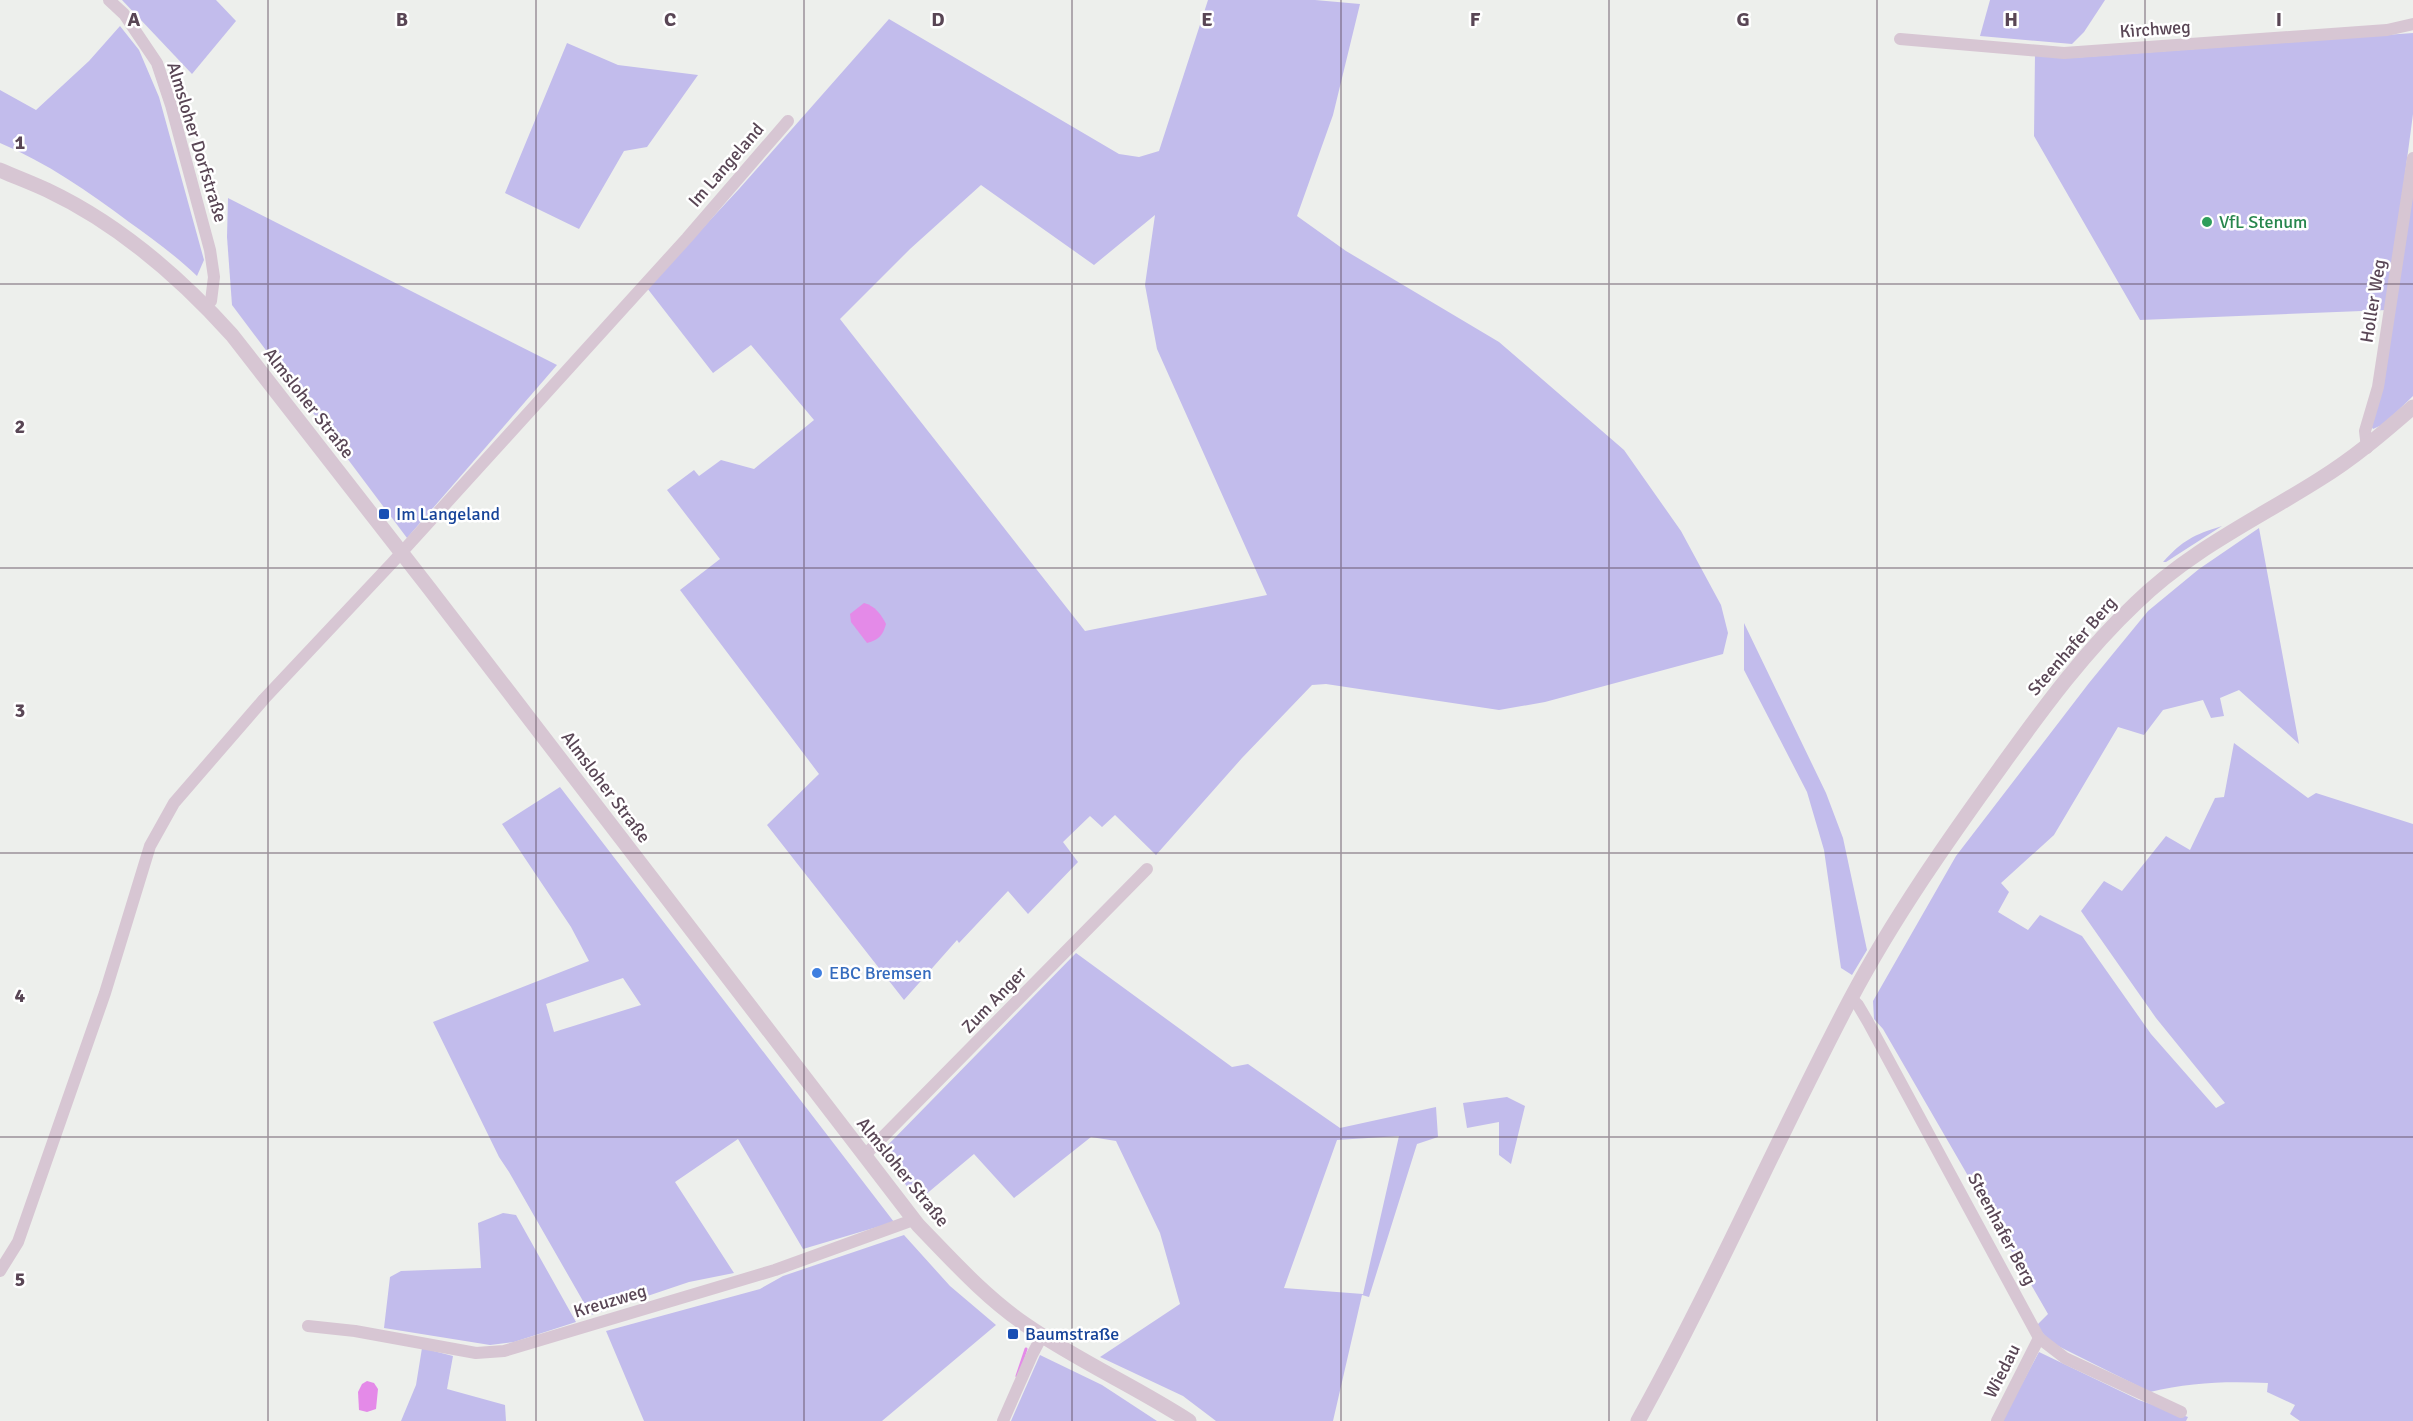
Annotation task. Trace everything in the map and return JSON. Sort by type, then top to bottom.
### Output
[{"type":"street","name":"Almsloher Dorfstraße","points":[[109,0],[124,14],[157,63],[171,105],[210,250],[214,276],[211,301],[206,306]]},
{"type":"street","name":"Kirchweg","points":[[1900,39],[2064,53],[2387,30],[2413,24]]},
{"type":"street","name":"Im Langeland","points":[[0,1271],[18,1242],[105,993],[150,846],[174,803],[264,699],[401,553],[687,238],[788,121]]},
{"type":"street","name":"Holler Weg","points":[[2367,448],[2365,431],[2378,387],[2413,158]]},
{"type":"street","name":"Almsloher Straße","points":[[0,170],[47,190],[110,226],[141,248],[206,306],[239,344],[401,553],[913,1220],[961,1270],[1005,1310],[1042,1336],[1189,1421]]},
{"type":"street","name":"Steenhafer Berg","points":[[1638,1421],[1851,998],[1956,829],[2073,670],[2137,601],[2185,561],[2225,534],[2320,480],[2367,448],[2413,407]]},
{"type":"street","name":"Zum Anger","points":[[864,1156],[1147,869]]},
{"type":"street","name":"Steenhafer Berg","points":[[1851,998],[1868,1022],[2039,1338],[2065,1358],[2181,1412]]},
{"type":"street","name":"Kreuzweg","points":[[308,1326],[355,1331],[476,1353],[504,1351],[775,1270],[913,1220]]},
{"type":"street","points":[[1004,1421],[1042,1336]]},
{"type":"street","name":"Wiedau","points":[[1997,1421],[2039,1338]]},
{"type":"shaded area","points":[[122,0],[216,0],[236,21],[192,74]]},
{"type":"shaded area","points":[[1208,0],[1315,0],[1360,4],[1333,115],[1297,216],[1346,251],[1499,342],[1624,450],[1681,531],[1721,605],[1728,633],[1723,654],[1545,702],[1499,710],[1326,684],[1312,685],[1242,758],[1156,855],[1115,815],[1102,827],[1090,816],[1063,842],[1078,862],[1028,914],[1008,891],[959,943],[957,940],[904,1000],[767,825],[819,774],[680,590],[720,559],[667,490],[694,470],[699,476],[721,460],[754,469],[814,420],[751,345],[713,373],[647,288],[739,189],[889,19],[1119,154],[1139,157],[1159,151]],"holes":[[[981,185],[1094,265],[1155,215],[1145,285],[1157,349],[1267,595],[1085,631],[840,319],[910,249]]]},
{"type":"shaded area","points":[[1990,0],[2105,0],[2084,32],[2072,44],[1980,36]]},
{"type":"shaded area","points":[[120,26],[139,50],[159,97],[204,260],[197,276],[156,241],[83,189],[34,159],[0,143],[0,90],[36,110],[89,61]]},
{"type":"shaded area","points":[[2413,33],[2413,114],[2387,310],[2140,320],[2034,136],[2035,54],[2071,58]]},
{"type":"shaded area","points":[[567,43],[618,65],[698,75],[647,147],[624,151],[579,229],[505,193]]},
{"type":"shaded area","points":[[2413,170],[2413,396],[2384,424],[2373,429],[2370,424]]},
{"type":"shaded area","points":[[228,198],[557,365],[407,538],[232,305],[227,237]]},
{"type":"shaded area","points":[[2222,526],[2166,562],[2163,562],[2189,539]]},
{"type":"shaded area","points":[[2259,528],[2299,744],[2239,690],[2220,698],[2224,716],[2211,718],[2203,700],[2163,710],[2144,735],[2118,727],[2054,835],[2001,883],[2009,892],[1998,912],[2028,930],[2040,915],[2082,936],[2151,1034],[2216,1108],[2225,1103],[2156,1018],[2081,911],[2104,881],[2122,891],[2166,836],[2190,850],[2215,798],[2224,797],[2234,743],[2308,798],[2316,793],[2413,824],[2413,1421],[2300,1421],[2290,1414],[2295,1405],[2267,1392],[2268,1383],[2209,1383],[2150,1392],[2052,1343],[2036,1326],[2048,1314],[1883,1029],[1874,1019],[1873,1001],[1956,856],[2089,683],[2148,611],[2199,569]]},
{"type":"shaded area","points":[[864,603],[877,611],[886,624],[880,636],[867,643],[851,622],[850,614]]},
{"type":"shaded area","points":[[1744,623],[1826,793],[1843,838],[1867,950],[1852,975],[1841,968],[1824,850],[1807,792],[1744,670]]},
{"type":"shaded area","points":[[560,787],[894,1222],[803,1249],[738,1139],[675,1182],[734,1273],[689,1282],[591,1315],[499,1157],[433,1022],[589,961],[571,927],[502,824]],"holes":[[[623,978],[641,1005],[554,1032],[546,1004]]]},
{"type":"shaded area","points":[[1076,953],[1232,1067],[1248,1064],[1340,1128],[1436,1107],[1438,1137],[1417,1144],[1369,1297],[1362,1295],[1333,1421],[1216,1421],[1183,1396],[1100,1357],[1180,1304],[1160,1233],[1116,1141],[1091,1137],[1014,1198],[974,1154],[918,1201],[881,1152]],"holes":[[[1399,1136],[1363,1294],[1284,1288],[1337,1140]]]},
{"type":"shaded area","points":[[1507,1097],[1525,1106],[1511,1164],[1499,1155],[1499,1122],[1467,1128],[1463,1103]]},
{"type":"shaded area","points":[[503,1213],[516,1215],[576,1322],[514,1342],[490,1345],[384,1328],[390,1277],[401,1271],[481,1268],[478,1223]]},
{"type":"shaded area","points":[[904,1235],[950,1286],[996,1325],[882,1421],[644,1421],[606,1331],[760,1289],[783,1276]]},
{"type":"shaded area","points":[[422,1348],[453,1356],[447,1389],[505,1405],[506,1421],[401,1421],[416,1385]]},
{"type":"shaded area","points":[[2039,1352],[2139,1400],[2188,1417],[2186,1421],[2002,1421]]},
{"type":"shaded area","points":[[1040,1355],[1102,1385],[1157,1421],[1011,1421]]},
{"type":"shaded area","points":[[367,1381],[374,1383],[378,1389],[376,1409],[367,1412],[359,1410],[358,1392],[362,1384]]},
{"type":"waterway","points":[[1017,1376],[1026,1349]]},
{"type":"place","name":"VfL Stenum","points":[[2207,222]]},
{"type":"place","name":"Im Langeland","points":[[384,514]]},
{"type":"place","name":"EBC Bremsen","points":[[817,973]]},
{"type":"place","name":"Baumstraße","points":[[1013,1334]]}]
